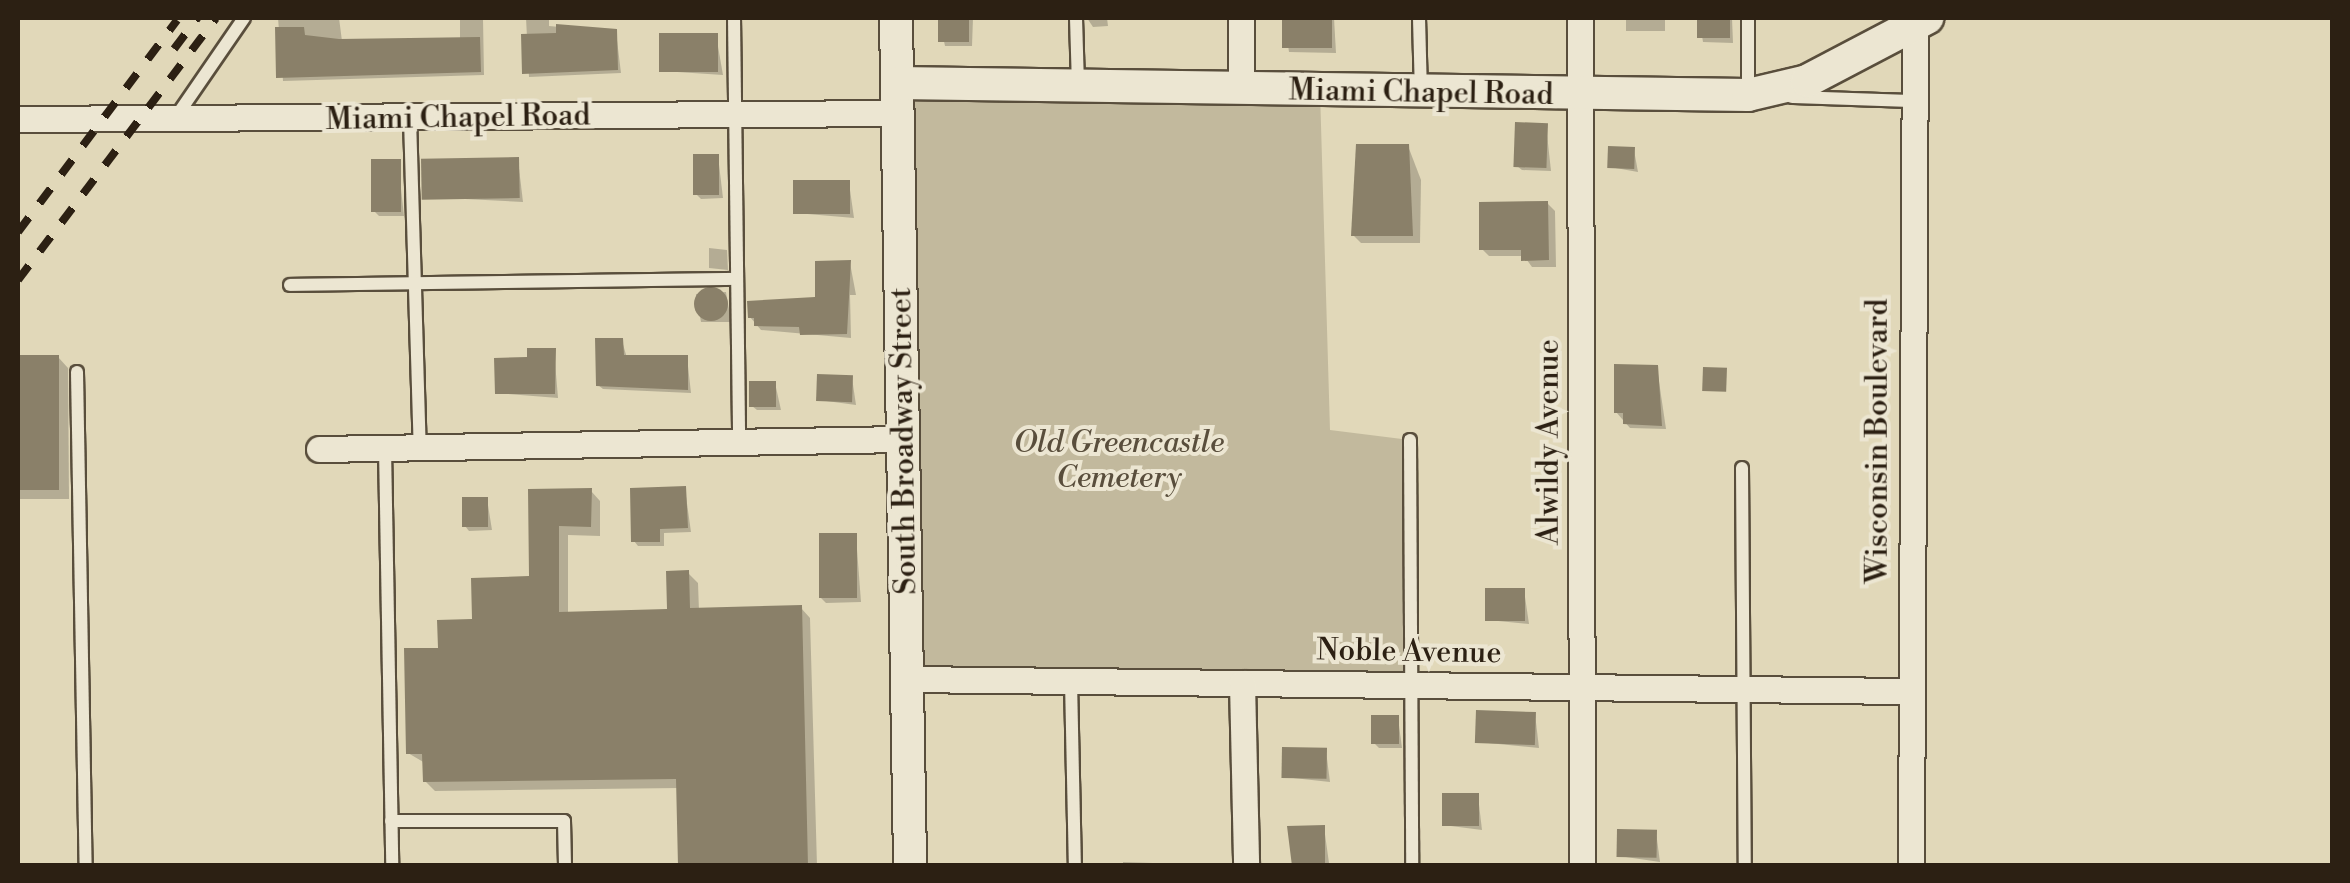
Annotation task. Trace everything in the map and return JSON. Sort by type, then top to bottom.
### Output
[{"type":"street","name":"South Broadway Street","points":[[896,18],[910,866]]},
{"type":"street","points":[[1241,18],[1241,89]]},
{"type":"street","name":"Alwildy Avenue","points":[[1580,18],[1582,866]]},
{"type":"street","name":"Miami Chapel Road","points":[[18,119],[736,114],[898,98],[1078,88],[1748,95],[1807,81],[1919,19]]},
{"type":"street","name":"Wisconsin Boulevard","points":[[1910,866],[1912,102],[1919,19]]},
{"type":"street","points":[[319,449],[905,438]]},
{"type":"street","name":"Noble Avenue","points":[[908,679],[1909,690]]},
{"type":"street","points":[[1242,683],[1246,866]]},
{"type":"lane","points":[[175,120],[244,18]]},
{"type":"lane","points":[[734,18],[739,442]]},
{"type":"lane","points":[[1076,18],[1078,88]]},
{"type":"lane","points":[[1420,18],[1422,94]]},
{"type":"lane","points":[[1748,18],[1748,95],[1912,102]]},
{"type":"lane","points":[[410,119],[420,447]]},
{"type":"lane","points":[[290,285],[737,278]]},
{"type":"lane","points":[[77,372],[86,866]]},
{"type":"lane","points":[[1410,440],[1412,866]]},
{"type":"lane","points":[[385,448],[392,866]]},
{"type":"lane","points":[[1742,468],[1744,866]]},
{"type":"lane","points":[[1071,680],[1074,866]]},
{"type":"lane","points":[[391,821],[564,821],[565,866]]},
{"type":"green space","name":"Old Greencastle Cemetery","points":[[898,83],[1320,91],[1330,430],[1410,440],[1413,684],[908,679]]},
{"type":"building","points":[[938,18],[969,18],[969,42],[938,42]]},
{"type":"building","points":[[1282,18],[1332,18],[1332,48],[1282,48]]},
{"type":"building","points":[[1697,18],[1730,18],[1730,38],[1697,38]]},
{"type":"building","points":[[556,24],[617,29],[618,70],[522,74],[521,34],[556,33]]},
{"type":"building","points":[[275,27],[304,27],[305,35],[339,39],[480,37],[481,72],[276,78]]},
{"type":"building","points":[[659,33],[718,33],[718,72],[659,72]]},
{"type":"building","points":[[1515,122],[1548,123],[1546,168],[1513,167]]},
{"type":"building","points":[[1356,144],[1409,144],[1413,236],[1351,236]]},
{"type":"building","points":[[1608,146],[1635,147],[1634,169],[1607,168]]},
{"type":"building","points":[[693,154],[719,154],[719,195],[693,195]]},
{"type":"building","points":[[519,157],[520,198],[422,200],[421,159]]},
{"type":"building","points":[[371,159],[401,159],[401,212],[371,212]]},
{"type":"building","points":[[793,180],[850,180],[850,214],[793,214]]},
{"type":"building","points":[[1548,201],[1549,260],[1521,261],[1521,250],[1479,250],[1479,202]]},
{"type":"building","points":[[851,260],[847,334],[800,335],[799,327],[754,326],[754,318],[748,318],[747,301],[815,297],[815,261]]},
{"type":"building","points":[[711,287],[723,292],[728,304],[723,316],[711,321],[699,316],[694,304],[699,292]]},
{"type":"building","points":[[595,338],[623,338],[624,355],[688,355],[688,390],[596,386]]},
{"type":"building","points":[[527,348],[556,348],[555,394],[495,394],[494,358],[527,357]]},
{"type":"building","points":[[18,355],[59,355],[59,490],[18,490]]},
{"type":"building","points":[[1614,364],[1658,365],[1662,426],[1623,424],[1623,413],[1614,413]]},
{"type":"building","points":[[1703,367],[1727,368],[1726,392],[1702,391]]},
{"type":"building","points":[[817,374],[853,375],[852,402],[816,401]]},
{"type":"building","points":[[749,381],[776,381],[776,407],[749,407]]},
{"type":"building","points":[[686,486],[688,528],[660,529],[660,542],[631,542],[630,488]]},
{"type":"building","points":[[592,488],[591,527],[559,526],[559,612],[667,609],[666,571],[689,570],[690,608],[802,605],[808,866],[678,866],[676,779],[423,782],[422,754],[406,754],[404,648],[438,648],[437,620],[472,619],[471,578],[529,576],[528,489]]},
{"type":"building","points":[[462,497],[488,497],[488,527],[462,527]]},
{"type":"building","points":[[819,533],[857,533],[857,598],[819,598]]},
{"type":"building","points":[[1485,588],[1525,588],[1525,621],[1485,621]]},
{"type":"building","points":[[1476,710],[1536,712],[1535,745],[1475,743]]},
{"type":"building","points":[[1371,715],[1399,715],[1399,744],[1371,744]]},
{"type":"building","points":[[1282,747],[1327,748],[1326,779],[1281,778]]},
{"type":"building","points":[[1442,793],[1479,793],[1479,826],[1442,826]]},
{"type":"building","points":[[1325,825],[1325,866],[1292,866],[1287,826]]},
{"type":"building","points":[[1617,829],[1657,830],[1657,858],[1617,857]]},
{"type":"railway","points":[[174,49],[197,18]]},
{"type":"railway","points":[[18,280],[216,18]]},
{"type":"railway","points":[[18,232],[177,20]]}]
